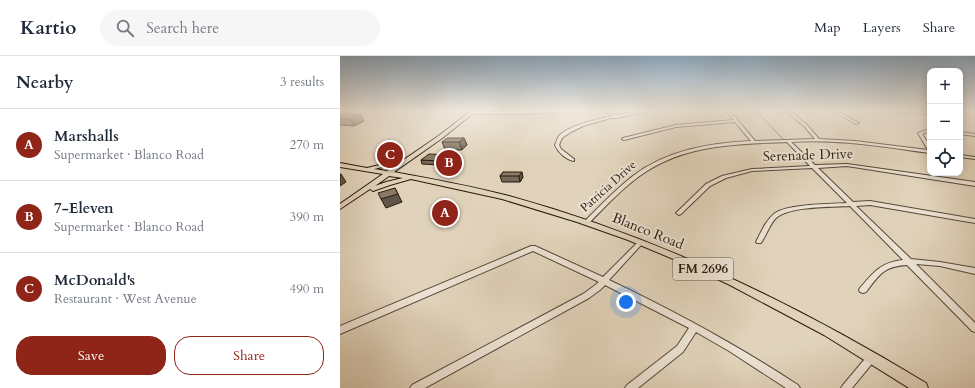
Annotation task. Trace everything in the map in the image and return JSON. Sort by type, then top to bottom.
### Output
[{"type":"main road","points":[[340,213],[390,174],[439,140],[439,138],[454,126]]},
{"type":"main road","points":[[370,189],[369,179],[364,169],[409,162]]},
{"type":"main road","points":[[340,207],[370,189],[388,183],[412,178],[407,171],[409,162]]},
{"type":"main road","name":"Blanco Road","points":[[340,165],[412,178],[515,200],[586,223],[640,243],[711,272],[778,304],[832,333],[921,388]]},
{"type":"street","points":[[572,160],[557,147],[557,142],[561,136],[576,126]]},
{"type":"street","points":[[624,139],[674,126]]},
{"type":"street","points":[[741,126],[754,142]]},
{"type":"street","points":[[807,126],[818,140]]},
{"type":"street","points":[[927,131],[920,133],[927,146]]},
{"type":"street","points":[[963,133],[975,135]]},
{"type":"street","name":"Patricia Drive","points":[[586,223],[634,176],[661,160],[698,148],[754,142],[818,140],[927,151]]},
{"type":"street","points":[[788,141],[975,328]]},
{"type":"street","points":[[963,156],[975,158]]},
{"type":"street","name":"Serenade Drive","points":[[679,213],[701,190],[724,177],[752,170],[847,165],[975,184]]},
{"type":"street","points":[[759,242],[772,218],[780,211],[797,208],[850,204],[880,204],[975,221]]},
{"type":"street","points":[[415,388],[586,296],[640,243]]},
{"type":"street","points":[[340,330],[533,248],[604,280],[694,327],[739,352],[795,388]]},
{"type":"street","points":[[863,290],[879,271],[892,265],[933,262],[975,271]]},
{"type":"street","points":[[630,388],[680,349],[694,327]]},
{"type":"street","points":[[846,388],[872,357]]},
{"type":"building","points":[[447,138],[464,138],[459,142],[442,142]]},
{"type":"building","points":[[393,146],[393,153],[383,155],[383,148]]},
{"type":"building","points":[[429,154],[456,155],[447,163],[421,160]]},
{"type":"building","points":[[503,172],[522,172],[519,176],[500,176]]},
{"type":"building","points":[[395,188],[398,194],[381,199],[378,193]]},
{"type":"waterway","points":[[771,126],[783,139]]},
{"type":"place","name":"McDonald's","points":[[390,155]]},
{"type":"place","name":"7-Eleven","points":[[449,163]]},
{"type":"place","name":"Marshalls","points":[[445,213]]}]
